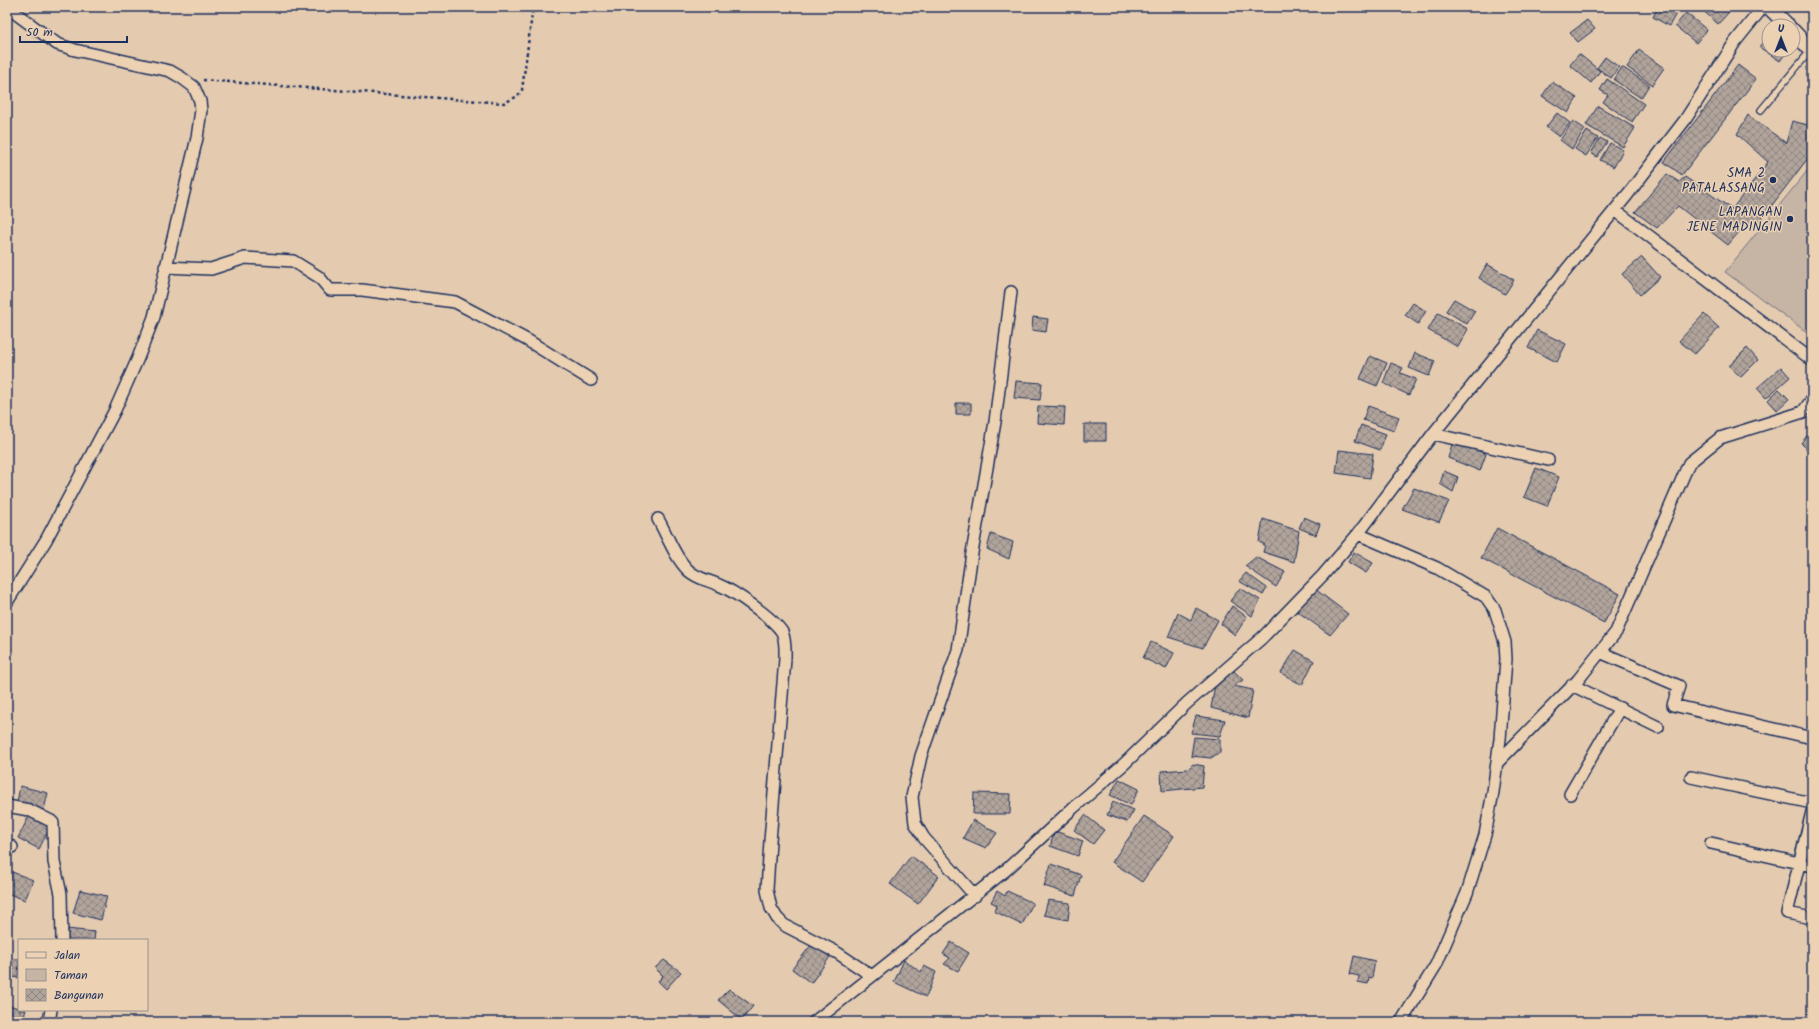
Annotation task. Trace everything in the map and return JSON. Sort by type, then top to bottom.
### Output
[{"type":"street","points":[[7,7],[57,44],[75,50],[170,71],[194,87],[198,94],[201,110],[197,138],[154,317],[116,410],[46,540],[7,602]]},
{"type":"street","points":[[814,1022],[1006,870],[1073,808],[1124,764],[1187,703],[1263,637],[1323,575],[1358,534],[1433,434],[1585,249],[1685,120],[1736,42],[1763,7]]},
{"type":"street","points":[[1769,7],[1780,18]]},
{"type":"street","points":[[1801,39],[1812,50]]},
{"type":"street","points":[[1615,210],[1812,360]]},
{"type":"street","points":[[165,267],[212,269],[245,258],[293,261],[319,277],[330,290],[362,290],[455,302],[527,340],[591,380]]},
{"type":"street","points":[[975,896],[924,838],[915,823],[912,797],[921,756],[958,650],[972,553],[995,422],[1011,292]]},
{"type":"street","points":[[1497,763],[1572,686],[1616,632],[1689,463],[1720,438],[1803,412],[1812,399]]},
{"type":"street","points":[[1433,434],[1548,460]]},
{"type":"street","points":[[658,518],[687,570],[700,578],[720,585],[753,606],[773,622],[781,632],[785,646],[767,890],[771,908],[777,918],[784,925],[836,952],[872,976]]},
{"type":"street","points":[[1358,534],[1437,568],[1486,597],[1492,604],[1501,626],[1505,642],[1506,659],[1497,763],[1485,834],[1467,893],[1436,965],[1401,1022]]},
{"type":"street","points":[[1600,652],[1678,686],[1673,705],[1812,738]]},
{"type":"street","points":[[1572,686],[1658,726]]},
{"type":"street","points":[[1570,794],[1620,708]]},
{"type":"street","points":[[1691,777],[1812,803]]},
{"type":"street","points":[[7,806],[29,810],[53,823],[54,862],[61,894],[62,939]]},
{"type":"street","points":[[1812,812],[1787,913],[1812,918]]},
{"type":"street","points":[[1711,843],[1812,866]]},
{"type":"street","points":[[49,1022],[51,1011]]},
{"type":"lane","points":[[1761,110],[1812,50]]},
{"type":"path","points":[[182,78],[504,104],[518,96],[522,90],[533,7]]},
{"type":"green space","name":"LAPANGAN JENE MADINGIN","points":[[1812,165],[1812,336],[1725,272]]},
{"type":"building","points":[[1658,7],[1680,7],[1669,26],[1653,17]]},
{"type":"building","points":[[1699,7],[1723,7],[1729,12],[1718,24]]},
{"type":"building","points":[[1686,13],[1707,30],[1696,43],[1675,26]]},
{"type":"building","points":[[1587,20],[1595,29],[1578,42],[1570,33]]},
{"type":"building","points":[[1639,50],[1664,68],[1652,85],[1627,67]]},
{"type":"building","points":[[1579,54],[1600,71],[1591,83],[1570,65]]},
{"type":"building","points":[[1605,57],[1619,67],[1611,78],[1597,68]]},
{"type":"building","points":[[1776,58],[1782,58],[1780,61]]},
{"type":"building","points":[[1738,65],[1756,79],[1682,175],[1664,162]]},
{"type":"building","points":[[1622,67],[1649,85],[1641,98],[1614,80]]},
{"type":"building","points":[[1607,79],[1644,104],[1632,122],[1603,102],[1608,95],[1600,90]]},
{"type":"building","points":[[1552,82],[1577,98],[1568,113],[1542,96]]},
{"type":"building","points":[[1598,106],[1635,128],[1623,147],[1586,125]]},
{"type":"building","points":[[1557,113],[1570,123],[1559,137],[1546,127]]},
{"type":"building","name":"SMA 2 PATALASSANG","points":[[1748,115],[1786,143],[1792,121],[1812,126],[1812,149],[1808,158],[1753,230],[1745,225],[1728,245],[1678,206],[1657,228],[1635,212],[1667,174],[1679,182],[1685,177],[1732,209],[1768,162],[1737,134]]},
{"type":"building","points":[[1573,121],[1585,129],[1572,149],[1560,140]]},
{"type":"building","points":[[1587,131],[1598,138],[1586,156],[1575,149]]},
{"type":"building","points":[[1600,138],[1607,142],[1597,157],[1591,153]]},
{"type":"building","points":[[1610,143],[1623,150],[1614,167],[1600,160]]},
{"type":"building","points":[[1642,257],[1660,277],[1640,295],[1622,274]]},
{"type":"building","points":[[1487,264],[1514,280],[1505,294],[1479,278]]},
{"type":"building","points":[[1454,299],[1475,311],[1467,324],[1446,311]]},
{"type":"building","points":[[1413,303],[1426,311],[1418,324],[1405,315]]},
{"type":"building","points":[[1438,313],[1468,329],[1458,347],[1428,330]]},
{"type":"building","points":[[1704,314],[1719,328],[1695,354],[1679,341]]},
{"type":"building","points":[[1033,317],[1048,319],[1046,332],[1032,330]]},
{"type":"building","points":[[1537,330],[1566,344],[1557,362],[1528,348]]},
{"type":"building","points":[[1747,348],[1758,360],[1741,377],[1729,366]]},
{"type":"building","points":[[1415,353],[1435,361],[1429,376],[1409,368]]},
{"type":"building","points":[[1370,356],[1387,363],[1377,386],[1360,379]]},
{"type":"building","points":[[1391,363],[1403,368],[1400,373],[1416,379],[1409,395],[1383,383]]},
{"type":"building","points":[[1781,367],[1790,377],[1766,398],[1757,388]]},
{"type":"building","points":[[1016,381],[1042,383],[1040,400],[1014,398]]},
{"type":"building","points":[[1779,389],[1789,399],[1777,410],[1768,400]]},
{"type":"building","points":[[956,403],[971,403],[971,414],[956,414]]},
{"type":"building","points":[[1038,406],[1065,407],[1064,425],[1037,423]]},
{"type":"building","points":[[1368,406],[1399,417],[1394,431],[1363,420]]},
{"type":"building","points":[[1084,424],[1106,424],[1106,441],[1084,441]]},
{"type":"building","points":[[1361,425],[1386,434],[1380,450],[1355,441]]},
{"type":"building","points":[[1812,430],[1812,454],[1801,443]]},
{"type":"building","points":[[1453,441],[1486,454],[1480,471],[1448,458]]},
{"type":"building","points":[[1339,450],[1373,454],[1370,478],[1336,473]]},
{"type":"building","points":[[1536,468],[1559,477],[1547,506],[1524,497]]},
{"type":"building","points":[[1444,471],[1458,477],[1453,492],[1440,484]]},
{"type":"building","points":[[1414,488],[1449,501],[1439,522],[1402,509]]},
{"type":"building","points":[[1304,517],[1320,524],[1316,535],[1299,528]]},
{"type":"building","points":[[1263,519],[1299,531],[1294,562],[1263,552],[1265,545],[1259,542]]},
{"type":"building","points":[[1497,528],[1620,594],[1604,623],[1481,558]]},
{"type":"building","points":[[991,534],[1013,542],[1009,559],[987,549]]},
{"type":"building","points":[[1354,552],[1373,563],[1366,573],[1348,562]]},
{"type":"building","points":[[1256,557],[1285,572],[1276,587],[1245,566]]},
{"type":"building","points":[[1246,573],[1267,588],[1263,595],[1239,581]]},
{"type":"building","points":[[1240,588],[1260,600],[1252,616],[1230,601]]},
{"type":"building","points":[[1315,589],[1348,614],[1330,635],[1294,609]]},
{"type":"building","points":[[1232,606],[1247,617],[1235,635],[1221,624]]},
{"type":"building","points":[[1196,608],[1218,620],[1203,648],[1168,637],[1178,613],[1191,620]]},
{"type":"building","points":[[1151,642],[1174,653],[1166,669],[1143,658]]},
{"type":"building","points":[[1295,650],[1314,661],[1302,685],[1281,673]]},
{"type":"building","points":[[1233,670],[1243,680],[1234,686],[1253,690],[1248,718],[1211,708],[1215,685]]},
{"type":"building","points":[[1196,716],[1225,720],[1220,736],[1191,733]]},
{"type":"building","points":[[1194,737],[1220,739],[1220,752],[1211,758],[1191,756]]},
{"type":"building","points":[[1193,764],[1204,766],[1202,787],[1162,791],[1161,771],[1188,769]]},
{"type":"building","points":[[1119,779],[1139,789],[1131,805],[1110,795]]},
{"type":"building","points":[[20,786],[48,793],[44,810],[17,803]]},
{"type":"building","points":[[974,793],[1011,794],[1010,814],[973,814]]},
{"type":"building","points":[[1113,802],[1134,810],[1127,822],[1107,815]]},
{"type":"building","points":[[30,814],[51,825],[39,849],[18,838]]},
{"type":"building","points":[[1085,815],[1104,830],[1093,844],[1074,830]]},
{"type":"building","points":[[1144,816],[1174,836],[1142,882],[1112,862]]},
{"type":"building","points":[[973,820],[997,833],[986,848],[963,838]]},
{"type":"building","points":[[1055,831],[1083,841],[1078,856],[1050,846]]},
{"type":"building","points":[[911,856],[939,876],[918,904],[890,884]]},
{"type":"building","points":[[1051,864],[1081,875],[1075,896],[1044,886]]},
{"type":"building","points":[[7,870],[33,880],[25,900],[7,893]]},
{"type":"building","points":[[80,890],[107,896],[101,920],[73,913]]},
{"type":"building","points":[[997,891],[1005,896],[1007,891],[1033,903],[1022,925],[994,911],[997,905],[991,902]]},
{"type":"building","points":[[1048,900],[1070,903],[1068,920],[1044,915]]},
{"type":"building","points":[[67,929],[95,932],[94,939],[65,939]]},
{"type":"building","points":[[951,942],[969,953],[958,971],[944,964],[950,958],[943,954]]},
{"type":"building","points":[[812,944],[830,957],[811,983],[792,969]]},
{"type":"building","points":[[1354,956],[1375,961],[1372,978],[1369,977],[1368,984],[1358,982],[1359,976],[1350,974]]},
{"type":"building","points":[[7,958],[18,959],[18,978],[7,976]]},
{"type":"building","points":[[664,960],[681,972],[666,989],[658,981],[663,976],[655,968]]},
{"type":"building","points":[[904,960],[921,972],[924,966],[936,972],[926,997],[894,982]]},
{"type":"building","points":[[729,989],[753,1006],[742,1020],[718,1000]]},
{"type":"building","points":[[7,1005],[18,1008],[18,1011],[26,1011],[22,1022],[7,1022]]},
{"type":"place","name":"SMA 2 PATALASSANG","points":[[1773,180]]},
{"type":"place","name":"LAPANGAN JENE MADINGIN","points":[[1790,219]]}]
